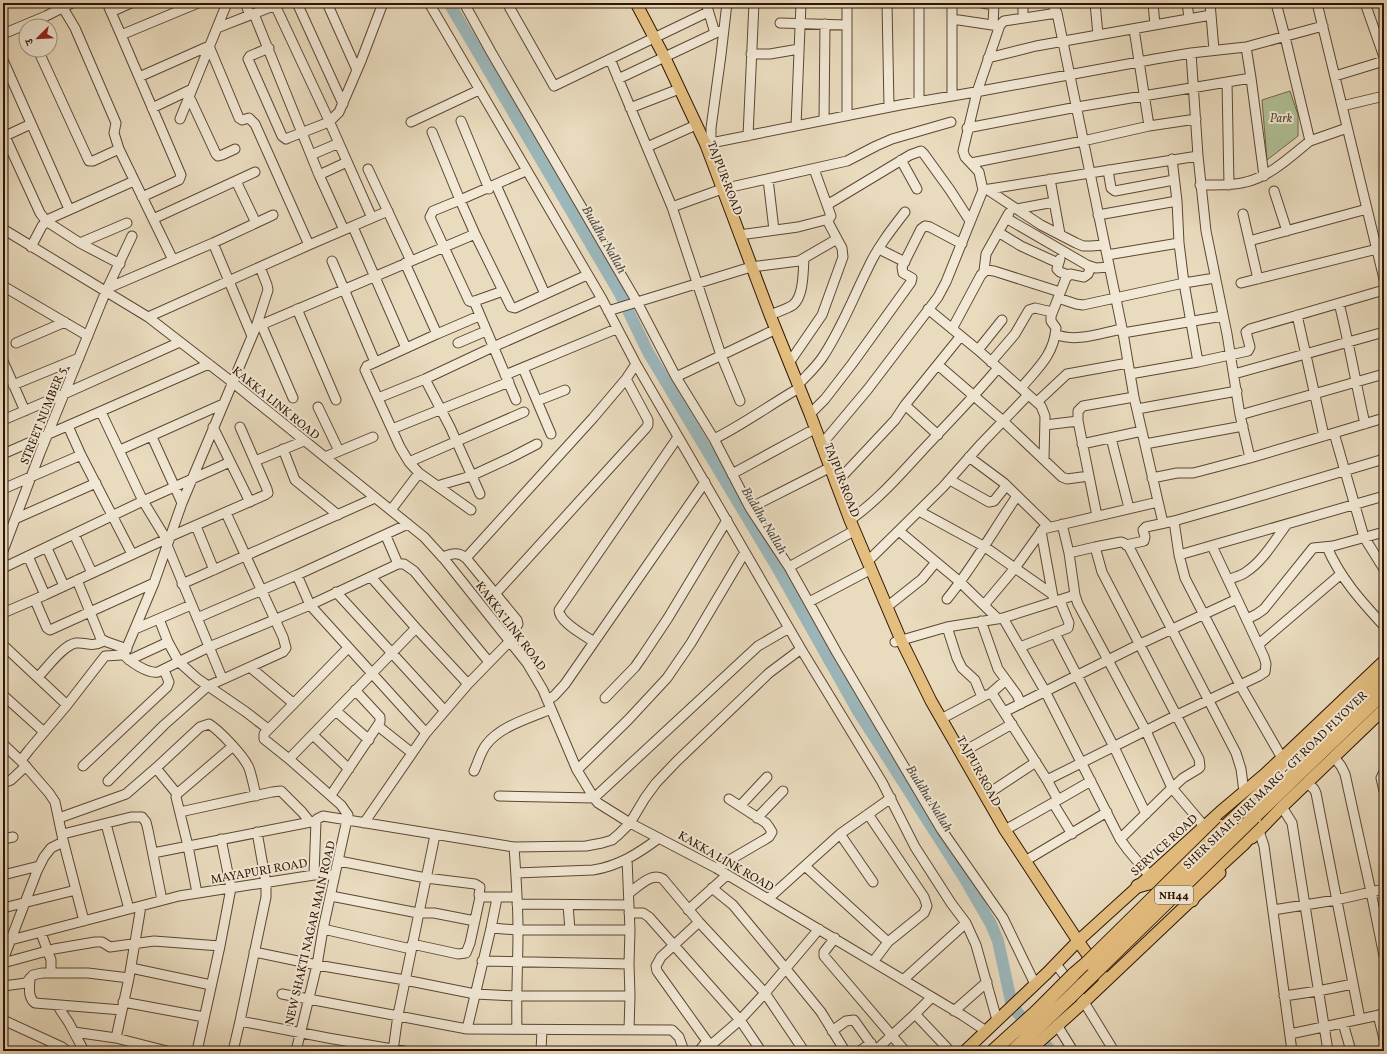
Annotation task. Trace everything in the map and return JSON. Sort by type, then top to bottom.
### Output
[{"type":"highway","name":"SHER SHAH SURI MARG - GT ROAD FLYOVER","points":[[993,1051],[1036,1012],[1225,826],[1384,676]]},
{"type":"highway","name":"SHER SHAH SURI MARG - GT ROAD FLYOVER","points":[[1013,1051],[1384,692]]},
{"type":"highway","points":[[1192,900],[1194,888],[1243,844],[1255,830],[1254,817]]},
{"type":"highway","points":[[1138,886],[1152,882],[1156,874],[1210,830],[1219,826],[1225,826]]},
{"type":"main road","name":"TAJPUR ROAD","points":[[629,3],[652,38]]},
{"type":"main road","name":"TAJPUR ROAD","points":[[636,3],[694,126],[748,268],[770,332],[810,414],[867,567],[926,704],[999,833],[1076,943]]},
{"type":"main road","name":"TAJPUR ROAD","points":[[663,59],[674,91],[694,126],[708,144],[719,190],[739,235],[748,268],[790,363],[809,432],[850,533],[888,606],[898,641],[1005,830],[1076,943]]},
{"type":"main road","name":"SERVICE ROAD","points":[[1156,874],[1204,826],[1282,758],[1384,661]]},
{"type":"main road","points":[[1031,1049],[1084,1002],[1219,875],[1282,807],[1384,709]]},
{"type":"main road","name":"SERVICE ROAD","points":[[965,1051],[1036,984],[1076,943],[1138,886]]},
{"type":"main road","points":[[1076,943],[1106,981]]},
{"type":"street","points":[[39,18],[61,5],[72,3]]},
{"type":"street","points":[[131,3],[109,7],[181,177],[177,181],[142,197]]},
{"type":"street","points":[[121,35],[198,3]]},
{"type":"street","points":[[180,118],[227,3]]},
{"type":"street","points":[[245,3],[252,14],[268,48],[319,175],[375,276],[406,348]]},
{"type":"street","points":[[297,3],[343,104]]},
{"type":"street","points":[[327,3],[357,70]]},
{"type":"street","points":[[268,48],[248,58],[284,138],[288,138],[329,122],[339,112],[383,3]]},
{"type":"street","points":[[429,3],[587,275],[602,299],[611,310],[616,329],[801,649],[867,756],[891,798],[915,847],[951,903],[966,923],[976,945],[1000,1018]]},
{"type":"street","points":[[464,3],[676,377],[714,439],[750,508],[789,567],[836,653],[941,829],[1003,918],[1036,984]]},
{"type":"street","points":[[507,3],[554,86],[652,38],[707,7],[715,34]]},
{"type":"street","points":[[726,3],[721,54],[708,144],[889,107],[1069,74],[1192,53],[1246,47],[1323,26]]},
{"type":"street","points":[[748,136],[754,3]]},
{"type":"street","points":[[796,126],[800,3]]},
{"type":"street","points":[[847,3],[848,116]]},
{"type":"street","points":[[887,3],[889,107]]},
{"type":"street","points":[[919,3],[919,102]]},
{"type":"street","points":[[952,3],[952,96]]},
{"type":"street","points":[[982,3],[994,4],[996,26],[967,128],[963,152],[965,157],[979,172],[986,190],[1083,246],[1104,245]]},
{"type":"street","points":[[1022,3],[1023,18]]},
{"type":"street","points":[[1052,3],[1057,12],[1107,255],[1134,398],[1163,523]]},
{"type":"street","points":[[1095,3],[1098,35]]},
{"type":"street","points":[[1153,3],[1155,25]]},
{"type":"street","points":[[1187,3],[1189,18]]},
{"type":"street","points":[[1210,3],[1214,50]]},
{"type":"street","points":[[1276,3],[1286,36],[1310,141]]},
{"type":"street","points":[[1317,3],[1384,279]]},
{"type":"street","points":[[1364,3],[1384,57]]},
{"type":"street","points":[[217,28],[278,4],[372,218]]},
{"type":"street","points":[[61,5],[75,28],[116,123],[114,133],[119,149],[173,260]]},
{"type":"street","points":[[952,20],[996,26],[1004,21],[1057,12]]},
{"type":"street","points":[[988,58],[1063,41],[1211,15]]},
{"type":"street","points":[[780,23],[846,25]]},
{"type":"street","points":[[824,120],[825,24]]},
{"type":"street","points":[[3,34],[18,28]]},
{"type":"street","points":[[618,79],[724,29]]},
{"type":"street","points":[[1134,29],[1150,126]]},
{"type":"street","points":[[139,77],[209,46]]},
{"type":"street","points":[[209,46],[239,118],[242,120],[250,118],[254,124],[309,245]]},
{"type":"street","points":[[1246,47],[1264,176]]},
{"type":"street","points":[[751,54],[770,54],[799,49]]},
{"type":"street","points":[[1192,53],[1200,185],[1206,231],[1234,374],[1242,426],[1250,458]]},
{"type":"street","points":[[42,58],[88,159],[93,161],[119,149]]},
{"type":"street","points":[[610,59],[672,207],[721,355],[740,401]]},
{"type":"street","points":[[1334,76],[1384,61]]},
{"type":"street","points":[[3,62],[69,209]]},
{"type":"street","points":[[967,128],[1077,107],[1251,78]]},
{"type":"street","points":[[1227,82],[1229,185]]},
{"type":"street","points":[[411,122],[479,90]]},
{"type":"street","points":[[630,108],[674,91]]},
{"type":"street","points":[[152,108],[191,93]]},
{"type":"street","points":[[191,93],[216,154],[218,156],[222,156],[234,149]]},
{"type":"street","points":[[1342,106],[1384,96]]},
{"type":"street","points":[[971,163],[1150,126],[1196,119]]},
{"type":"street","points":[[461,121],[545,294]]},
{"type":"street","points":[[672,207],[719,190],[847,161],[892,139],[951,122]]},
{"type":"street","points":[[31,124],[4,135],[40,213],[46,221],[80,243],[120,264]]},
{"type":"street","points":[[647,147],[694,126]]},
{"type":"street","points":[[1200,185],[1229,185],[1245,183],[1264,176],[1310,141],[1347,128]]},
{"type":"street","points":[[432,132],[475,234],[510,305],[513,308],[587,275]]},
{"type":"street","points":[[311,155],[339,143]]},
{"type":"street","points":[[827,205],[901,160],[917,152],[922,152],[950,190],[970,222]]},
{"type":"street","points":[[986,190],[1198,156]]},
{"type":"street","points":[[1172,159],[1184,283],[1198,362]]},
{"type":"street","points":[[901,160],[917,189]]},
{"type":"street","points":[[319,175],[347,162]]},
{"type":"street","points":[[368,169],[388,211],[437,334]]},
{"type":"street","points":[[739,235],[798,227],[827,220],[830,217],[827,205],[814,169]]},
{"type":"street","points":[[1108,170],[1111,188],[1115,191],[1174,180]]},
{"type":"street","points":[[503,291],[474,301],[469,301],[430,215],[433,211],[492,187],[526,171]]},
{"type":"street","points":[[153,219],[255,172]]},
{"type":"street","points":[[768,179],[774,230]]},
{"type":"street","points":[[1050,179],[1060,234]]},
{"type":"street","points":[[31,247],[46,221],[69,209],[134,181]]},
{"type":"street","points":[[236,181],[256,223]]},
{"type":"street","points":[[821,445],[868,389],[942,291],[970,222],[986,190]]},
{"type":"street","points":[[1274,191],[1287,230]]},
{"type":"street","points":[[1098,215],[1177,201]]},
{"type":"street","points":[[952,329],[984,271],[986,254],[1006,218],[1015,208],[1054,202]]},
{"type":"street","points":[[1249,241],[1367,209]]},
{"type":"street","points":[[148,317],[388,211]]},
{"type":"street","points":[[714,439],[747,421],[796,388],[814,369],[831,343],[879,249],[905,212]]},
{"type":"street","points":[[1243,214],[1258,278]]},
{"type":"street","points":[[107,289],[274,215]]},
{"type":"street","points":[[1006,218],[1091,267],[1109,267]]},
{"type":"street","points":[[790,363],[822,314],[843,257],[843,250],[827,220]]},
{"type":"street","points":[[80,243],[127,224]]},
{"type":"street","points":[[810,414],[825,399],[843,377],[911,282],[912,278],[902,271],[902,267],[921,230],[925,226],[928,226],[962,244]]},
{"type":"street","name":"KAKKA LINK ROAD","points":[[4,231],[107,289],[148,317],[232,382],[424,537],[442,557],[527,663],[547,700],[577,770],[598,803],[630,823],[716,868],[819,930],[835,938],[986,1031]]},
{"type":"street","points":[[998,232],[1021,246],[1058,262]]},
{"type":"street","points":[[259,326],[475,234]]},
{"type":"street","name":"STREET NUMBER 5","points":[[3,551],[31,476],[107,289],[132,236]]},
{"type":"street","points":[[611,310],[748,268],[794,262],[804,259],[837,239]]},
{"type":"street","points":[[213,243],[252,336]]},
{"type":"street","points":[[1107,255],[1179,243]]},
{"type":"street","points":[[879,249],[905,262]]},
{"type":"street","points":[[1241,283],[1377,250]]},
{"type":"street","points":[[1064,252],[1058,262],[1058,271],[1068,275],[1084,277],[1088,274],[1091,267]]},
{"type":"street","points":[[770,315],[791,306],[798,299],[802,288],[804,259]]},
{"type":"street","points":[[332,261],[343,290],[375,362]]},
{"type":"street","points":[[126,654],[154,583],[167,541],[182,503],[252,336],[259,326],[268,290],[260,267]]},
{"type":"street","points":[[984,271],[989,269],[1059,295],[1080,305],[1215,278]]},
{"type":"street","points":[[1021,388],[1048,356],[1055,334],[1055,326],[1051,319],[1052,312],[1068,275]]},
{"type":"street","points":[[3,286],[88,336]]},
{"type":"street","points":[[1130,374],[1248,352],[1250,347],[1245,333],[1248,330],[1384,290]]},
{"type":"street","points":[[378,398],[425,379],[602,299]]},
{"type":"street","points":[[474,301],[479,316],[516,400]]},
{"type":"street","points":[[1339,303],[1349,342],[1365,424]]},
{"type":"street","points":[[850,520],[874,500],[905,470],[974,396],[1029,310],[1035,308],[1052,312]]},
{"type":"street","points":[[297,309],[336,400]]},
{"type":"street","points":[[928,309],[960,337],[978,350],[1037,402],[1044,411],[1044,460]]},
{"type":"street","points":[[1297,315],[1324,436]]},
{"type":"street","points":[[471,510],[419,473],[405,457],[365,368],[375,362],[479,316]]},
{"type":"street","points":[[1055,334],[1076,338],[1223,316]]},
{"type":"street","points":[[978,350],[1002,320]]},
{"type":"street","points":[[16,343],[65,322]]},
{"type":"street","points":[[259,326],[293,398]]},
{"type":"street","points":[[392,429],[507,379],[523,368],[616,329]]},
{"type":"street","points":[[458,343],[486,331]]},
{"type":"street","points":[[676,377],[770,332]]},
{"type":"street","points":[[1234,374],[1384,332]]},
{"type":"street","points":[[836,483],[896,420],[906,405],[960,337]]},
{"type":"street","points":[[3,420],[180,342]]},
{"type":"street","points":[[13,385],[79,358]]},
{"type":"street","points":[[3,361],[25,411]]},
{"type":"street","points":[[1037,402],[1067,374],[1128,362]]},
{"type":"street","points":[[3,454],[209,364]]},
{"type":"street","points":[[466,558],[626,380],[636,364]]},
{"type":"street","points":[[938,365],[1003,421],[1062,477],[1067,479],[1089,476]]},
{"type":"street","points":[[523,368],[551,434]]},
{"type":"street","points":[[1240,415],[1384,374]]},
{"type":"street","points":[[425,379],[480,494]]},
{"type":"street","points":[[495,594],[648,425],[647,418],[626,380]]},
{"type":"street","points":[[537,401],[565,390]]},
{"type":"street","points":[[1137,409],[1237,391]]},
{"type":"street","points":[[809,602],[867,567],[899,531],[950,480],[969,457],[1028,395]]},
{"type":"street","points":[[1096,516],[1078,421],[1078,410],[1083,406],[1134,398]]},
{"type":"street","points":[[120,450],[223,404]]},
{"type":"street","points":[[906,405],[938,435]]},
{"type":"street","points":[[318,407],[339,451]]},
{"type":"street","points":[[101,412],[143,501],[167,541],[182,584],[222,678]]},
{"type":"street","points":[[409,462],[524,412]]},
{"type":"street","points":[[1152,478],[1177,473],[1197,472],[1250,458],[1384,418]]},
{"type":"street","points":[[1045,425],[1078,421]]},
{"type":"street","points":[[68,426],[81,455],[132,554]]},
{"type":"street","points":[[1145,444],[1242,426]]},
{"type":"street","points":[[3,613],[35,600],[132,554],[167,541],[196,526],[265,495],[268,491],[240,427]]},
{"type":"street","points":[[213,428],[250,502]]},
{"type":"street","points":[[1082,444],[1142,431]]},
{"type":"street","points":[[732,474],[809,432]]},
{"type":"street","points":[[1334,433],[1364,537],[1384,569]]},
{"type":"street","points":[[152,436],[182,503]]},
{"type":"street","points":[[324,457],[373,437]]},
{"type":"street","points":[[594,642],[564,622],[559,610],[678,437]]},
{"type":"street","points":[[1111,438],[1128,508]]},
{"type":"street","points":[[255,461],[304,441]]},
{"type":"street","points":[[437,486],[472,476],[537,444]]},
{"type":"street","points":[[283,449],[295,480],[338,515]]},
{"type":"street","points":[[3,489],[81,455]]},
{"type":"street","points":[[969,457],[992,473],[1017,496],[1045,529],[1055,599],[1069,625],[1068,628],[1020,647]]},
{"type":"street","points":[[1069,553],[1121,542],[1126,544],[1143,541],[1145,539],[1144,528],[1174,521],[1384,459]]},
{"type":"street","points":[[3,568],[175,486],[230,462]]},
{"type":"street","points":[[750,508],[824,470]]},
{"type":"street","points":[[392,510],[419,473]]},
{"type":"street","points":[[950,480],[990,502],[995,500],[1006,486]]},
{"type":"street","points":[[547,700],[558,693],[565,684],[705,482]]},
{"type":"street","points":[[15,519],[96,483]]},
{"type":"street","points":[[947,599],[985,547],[1017,496]]},
{"type":"street","points":[[1178,555],[1384,496]]},
{"type":"street","points":[[182,584],[375,498]]},
{"type":"street","points":[[984,605],[1045,529],[1158,502]]},
{"type":"street","points":[[919,511],[985,547],[1055,599]]},
{"type":"street","points":[[108,781],[164,725],[208,686],[222,678],[283,652],[286,648],[275,619],[226,513]]},
{"type":"street","points":[[605,698],[642,657],[668,618],[727,520]]},
{"type":"street","points":[[1174,521],[1178,555],[1185,578],[1240,685],[1282,758]]},
{"type":"street","points":[[197,618],[386,536],[408,524]]},
{"type":"street","points":[[1062,524],[1078,604],[1146,731],[1172,788],[1204,826]]},
{"type":"street","points":[[1228,580],[1247,572],[1258,561],[1287,524]]},
{"type":"street","points":[[196,526],[214,570]]},
{"type":"street","points":[[899,531],[960,582],[1000,619],[1020,647],[1045,691],[1120,839],[1128,850],[1156,874]]},
{"type":"street","points":[[1247,618],[1264,609],[1313,548],[1327,547],[1384,532]]},
{"type":"street","points":[[789,567],[850,533]]},
{"type":"street","points":[[74,534],[92,573]]},
{"type":"street","points":[[386,536],[398,564]]},
{"type":"street","points":[[1126,544],[1209,700],[1239,762],[1244,792]]},
{"type":"street","points":[[1047,780],[1265,672],[1266,664],[1259,644],[1212,546]]},
{"type":"street","points":[[1327,547],[1341,574],[1364,605],[1384,626]]},
{"type":"street","points":[[47,548],[64,586]]},
{"type":"street","points":[[1095,548],[1102,572],[1177,715],[1199,759],[1200,767],[1183,778],[1120,839]]},
{"type":"street","points":[[577,770],[668,678],[691,643],[745,552]]},
{"type":"street","points":[[364,823],[426,733],[468,684],[510,641],[511,634],[517,626],[518,622],[463,555],[455,553],[442,557]]},
{"type":"street","points":[[28,556],[45,595]]},
{"type":"street","points":[[888,606],[922,579],[936,562]]},
{"type":"street","points":[[77,580],[99,634],[104,641],[153,673],[164,670],[209,647],[310,605],[398,564],[404,564],[414,571],[490,662]]},
{"type":"street","points":[[1259,644],[1341,574]]},
{"type":"street","points":[[298,575],[310,605],[426,733]]},
{"type":"street","points":[[371,577],[468,684]]},
{"type":"street","points":[[35,600],[49,630],[52,630],[154,583]]},
{"type":"street","points":[[336,592],[445,711]]},
{"type":"street","points":[[898,641],[948,627],[1000,619],[1055,599],[1075,595]]},
{"type":"street","points":[[1004,712],[1045,691],[1077,677],[1140,644],[1237,599]]},
{"type":"street","points":[[135,629],[191,605]]},
{"type":"street","points":[[159,619],[168,642],[179,662],[198,679],[268,729]]},
{"type":"street","points":[[981,621],[996,666],[1017,694],[1021,704]]},
{"type":"street","points":[[948,627],[957,658],[962,668],[986,695],[995,699],[1012,724],[1047,780],[1072,834]]},
{"type":"street","points":[[289,759],[416,628]]},
{"type":"street","points":[[499,796],[594,798],[758,646],[789,628]]},
{"type":"street","points":[[1055,633],[1114,747],[1146,814]]},
{"type":"street","points":[[38,677],[69,646],[77,643],[94,645],[104,641]]},
{"type":"street","points":[[25,764],[22,761],[24,756],[106,656],[126,654],[168,642]]},
{"type":"street","points":[[3,645],[67,705]]},
{"type":"street","points":[[347,820],[347,812],[289,759],[264,739],[264,734],[348,648]]},
{"type":"street","points":[[153,853],[313,822],[323,816],[514,847],[586,846],[602,844],[612,840],[630,823],[656,783],[676,761],[769,673],[801,649]]},
{"type":"street","points":[[250,667],[293,703]]},
{"type":"street","points":[[83,766],[168,687],[169,682],[164,670]]},
{"type":"street","points":[[941,719],[986,695],[1006,680]]},
{"type":"street","points":[[331,796],[380,722],[380,717],[355,690]]},
{"type":"street","points":[[3,695],[44,732]]},
{"type":"street","points":[[474,771],[486,746],[495,736],[513,725],[551,710]]},
{"type":"street","points":[[336,711],[369,740]]},
{"type":"street","points":[[59,821],[126,794],[204,724],[212,726],[233,746],[244,760],[249,768],[256,796]]},
{"type":"street","points":[[961,753],[1012,724]]},
{"type":"street","points":[[378,726],[412,753]]},
{"type":"street","points":[[313,735],[349,769]]},
{"type":"street","points":[[3,744],[25,764],[49,792],[55,802],[84,921]]},
{"type":"street","points":[[177,794],[233,746]]},
{"type":"street","points":[[1334,757],[1345,774],[1384,956]]},
{"type":"street","points":[[986,795],[1036,762]]},
{"type":"street","points":[[3,783],[11,780],[25,764]]},
{"type":"street","points":[[156,768],[177,794],[176,797],[188,846],[197,893]]},
{"type":"street","points":[[1384,772],[1381,778],[1384,791]]},
{"type":"street","points":[[740,806],[767,777]]},
{"type":"street","points":[[1005,830],[1091,781]]},
{"type":"street","points":[[1308,783],[1316,793],[1360,1020]]},
{"type":"street","points":[[180,812],[281,791],[313,822]]},
{"type":"street","points":[[757,818],[783,791]]},
{"type":"street","points":[[768,899],[840,834],[891,798]]},
{"type":"street","points":[[716,868],[764,840],[772,832],[769,827],[729,799]]},
{"type":"street","points":[[1282,807],[1292,823],[1328,1051]]},
{"type":"street","points":[[1025,861],[1107,812]]},
{"type":"street","points":[[868,814],[926,900],[926,909],[924,913],[888,942],[873,962]]},
{"type":"street","points":[[63,837],[131,817],[142,817],[146,822],[162,900]]},
{"type":"street","name":"NEW SHAKTI NAGAR MAIN ROAD","points":[[296,1051],[317,965],[323,929],[347,820]]},
{"type":"street","name":"MAYAPURI ROAD","points":[[7,941],[42,933],[162,900],[197,893],[314,876],[313,822]]},
{"type":"street","points":[[106,824],[129,909]]},
{"type":"street","points":[[1259,831],[1264,846],[1292,1051]]},
{"type":"street","points":[[233,1051],[264,910],[266,883],[257,832]]},
{"type":"street","points":[[840,834],[873,882]]},
{"type":"street","points":[[393,1050],[398,1015],[435,835]]},
{"type":"street","points":[[3,839],[13,837]]},
{"type":"street","points":[[3,960],[7,941],[40,866],[47,852],[52,847],[61,843],[63,837]]},
{"type":"street","points":[[516,873],[593,870],[613,866],[660,838]]},
{"type":"street","points":[[196,1051],[220,946],[231,888],[221,839]]},
{"type":"street","points":[[514,847],[518,930],[516,1029]]},
{"type":"street","points":[[627,859],[630,930],[629,1030]]},
{"type":"street","points":[[323,929],[458,954],[464,954],[468,951],[480,897],[478,895],[480,888],[478,885],[426,878],[339,861]]},
{"type":"street","points":[[3,875],[40,866]]},
{"type":"street","points":[[805,866],[888,942]]},
{"type":"street","points":[[314,876],[335,875]]},
{"type":"street","points":[[688,910],[727,875]]},
{"type":"street","points":[[629,893],[647,880],[654,877],[660,877],[672,889],[688,910],[765,993],[804,1051]]},
{"type":"street","points":[[712,888],[733,905],[786,969],[821,1012],[845,1051]]},
{"type":"street","points":[[1273,910],[1336,900],[1384,889]]},
{"type":"street","points":[[3,908],[76,890]]},
{"type":"street","points":[[331,896],[418,913],[434,913],[475,921]]},
{"type":"street","points":[[480,897],[629,909],[643,913],[740,1020],[761,1051]]},
{"type":"street","points":[[467,1029],[497,898]]},
{"type":"street","points":[[568,905],[570,930]]},
{"type":"street","points":[[116,1038],[131,968],[141,906]]},
{"type":"street","points":[[699,922],[658,961],[656,966],[657,971],[712,1045]]},
{"type":"street","points":[[903,980],[966,923]]},
{"type":"street","points":[[491,928],[518,930],[630,930]]},
{"type":"street","points":[[698,1051],[712,1045],[740,1020],[819,930]]},
{"type":"street","points":[[42,933],[51,964],[51,973]]},
{"type":"street","points":[[835,938],[824,952],[824,956],[905,1051]]},
{"type":"street","points":[[3,963],[48,951],[95,942],[102,942],[110,947],[154,941],[220,946]]},
{"type":"street","points":[[254,952],[475,994],[516,996],[630,996]]},
{"type":"street","points":[[482,961],[629,964]]},
{"type":"street","points":[[1056,964],[1084,1002],[1114,1051]]},
{"type":"street","points":[[131,968],[211,985]]},
{"type":"street","points":[[3,986],[26,983],[33,975],[51,973],[88,972],[129,978]]},
{"type":"street","points":[[30,978],[30,995],[33,1002],[38,1004],[122,1006],[204,1017]]},
{"type":"street","points":[[954,1011],[987,982]]},
{"type":"street","points":[[1284,996],[1353,984]]},
{"type":"street","points":[[282,994],[467,1029],[672,1030],[679,1037],[684,1051]]},
{"type":"street","points":[[860,1051],[874,1048],[892,1036],[932,998]]},
{"type":"street","points":[[57,1005],[84,1051]]},
{"type":"street","points":[[915,1014],[950,1051]]},
{"type":"street","points":[[1290,1034],[1381,1015],[1384,1039]]},
{"type":"street","points":[[3,1020],[62,1047],[66,1051]]},
{"type":"street","points":[[832,1031],[846,1021],[854,1020],[874,1048]]},
{"type":"street","points":[[240,1021],[404,1051]]},
{"type":"street","points":[[1343,1023],[1351,1051]]},
{"type":"street","points":[[1055,1027],[1073,1051]]},
{"type":"street","points":[[541,1051],[542,1030]]},
{"type":"street","points":[[74,1032],[116,1038],[133,1047],[167,1051]]},
{"type":"green space","name":"Park","points":[[1290,91],[1298,115],[1298,136],[1267,160],[1262,100]]},
{"type":"waterway","name":"Buddha Nallah","points":[[449,3],[619,292],[648,352],[777,567],[858,711],[965,879],[991,924],[998,941],[1011,1001],[1017,1012],[1051,1051]]}]
